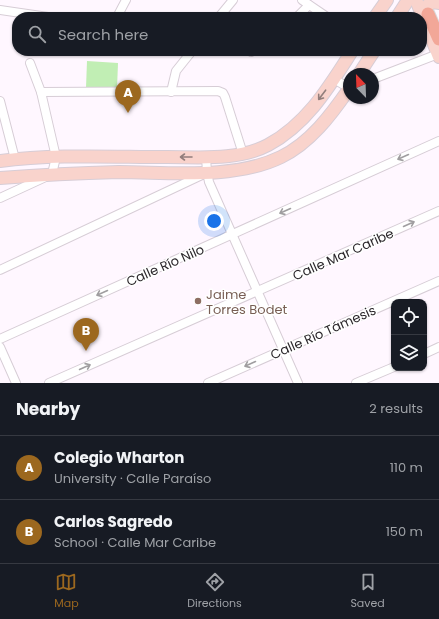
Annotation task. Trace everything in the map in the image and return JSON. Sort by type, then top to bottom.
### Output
[{"type":"main road","points":[[379,12],[387,0]]},
{"type":"main road","points":[[400,12],[408,0]]},
{"type":"main road","points":[[416,0],[424,12]]},
{"type":"main road","points":[[426,12],[427,5],[431,2],[439,3]]},
{"type":"main road","points":[[427,17],[439,39]]},
{"type":"main road","points":[[427,18],[438,55]]},
{"type":"main road","points":[[0,161],[56,157],[206,157],[243,154],[267,145],[285,134],[303,119],[334,79],[349,56]]},
{"type":"main road","points":[[363,68],[371,56]]},
{"type":"main road","points":[[0,178],[52,174],[206,172],[248,169],[281,157],[296,148],[329,118],[343,98]]},
{"type":"street","points":[[120,12],[126,0]]},
{"type":"street","points":[[223,12],[233,0]]},
{"type":"street","points":[[300,12],[305,2],[320,12]]},
{"type":"street","points":[[0,10],[14,12]]},
{"type":"street","points":[[379,77],[438,55]]},
{"type":"street","points":[[171,92],[176,71],[188,56]]},
{"type":"street","points":[[0,198],[52,174],[56,157],[41,92],[30,63]]},
{"type":"street","points":[[334,79],[343,85]]},
{"type":"street","points":[[41,92],[218,91],[223,93],[225,97],[243,154]]},
{"type":"street","points":[[0,101],[15,159]]},
{"type":"street","name":"Calle Río Nilo","points":[[0,338],[439,141]]},
{"type":"street","points":[[206,157],[206,172],[209,182],[298,383]]},
{"type":"street","points":[[0,270],[206,172]]},
{"type":"street","name":"Calle Mar Caribe","points":[[49,383],[439,211]]},
{"type":"street","name":"Calle Río Támesis","points":[[208,383],[439,281]]},
{"type":"street","points":[[0,347],[16,383]]},
{"type":"street","points":[[427,353],[439,347]]},
{"type":"street","points":[[356,383],[391,367]]},
{"type":"green space","points":[[87,61],[118,63],[117,89],[86,88]]},
{"type":"place","name":"Colegio Wharton","points":[[128,113]]},
{"type":"place","name":"Jaime Torres Bodet","points":[[198,301]]},
{"type":"place","name":"Carlos Sagredo","points":[[86,351]]}]
